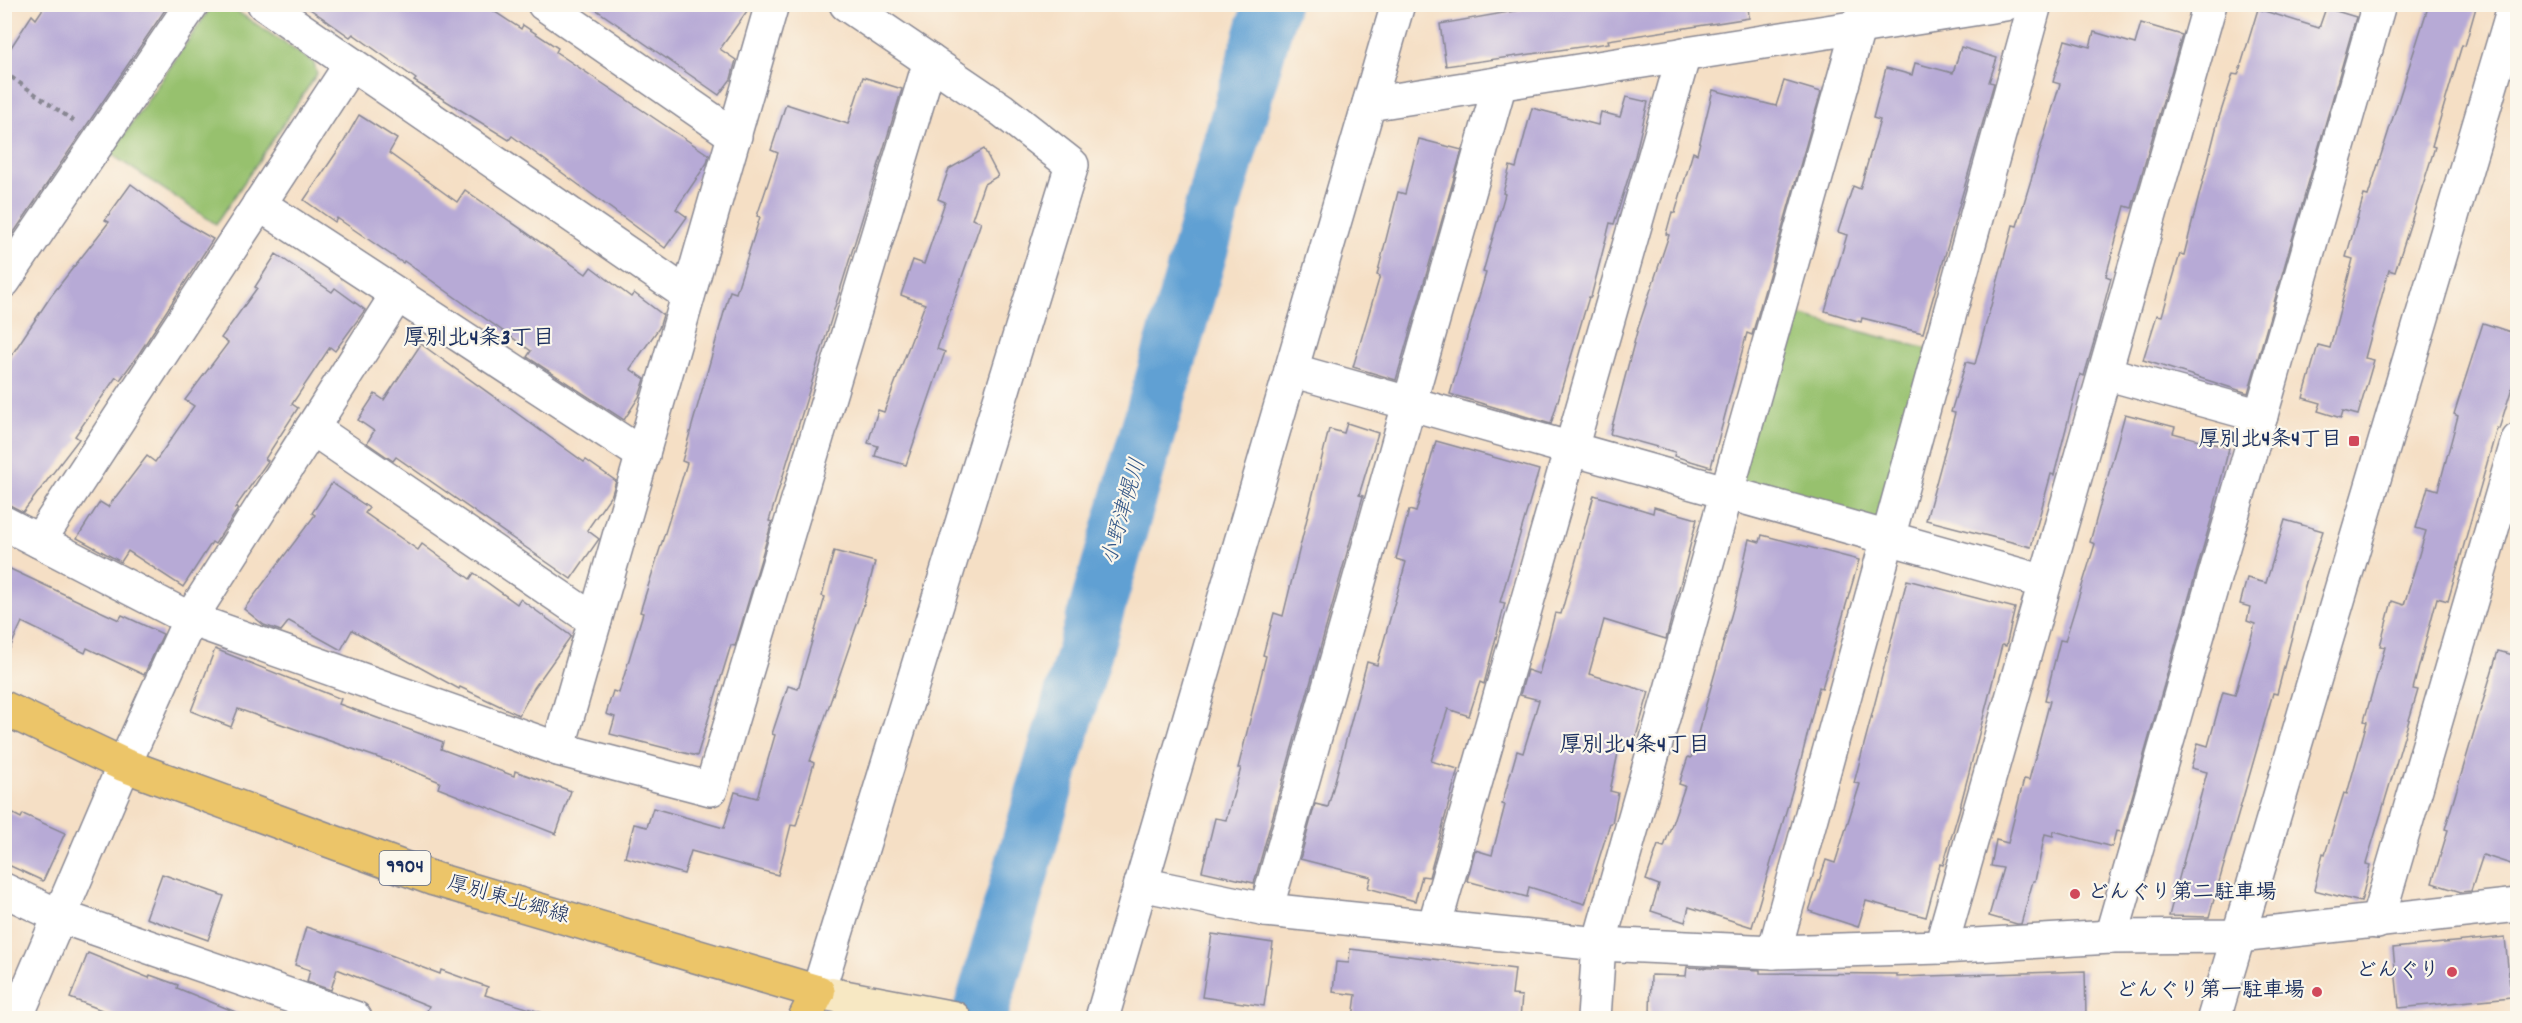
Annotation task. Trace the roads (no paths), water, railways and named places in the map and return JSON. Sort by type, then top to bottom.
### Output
[{"type":"main road","name":"厚別東北郷線","points":[[4,708],[124,765],[434,879],[811,1010]]},
{"type":"main road","points":[[811,1010],[896,1007],[954,1018]]},
{"type":"street","points":[[4,281],[192,4]]},
{"type":"street","points":[[264,4],[688,295]]},
{"type":"street","points":[[544,4],[735,135]]},
{"type":"street","points":[[558,748],[772,4]]},
{"type":"street","points":[[811,1010],[1072,165],[1002,110],[846,4]]},
{"type":"street","points":[[1102,1018],[1398,4]]},
{"type":"street","points":[[1370,104],[1684,54],[1862,15],[2005,4]]},
{"type":"street","points":[[1774,952],[2035,4]]},
{"type":"street","points":[[1941,947],[2210,4]]},
{"type":"street","points":[[2111,937],[2379,4]]},
{"type":"street","points":[[2214,1018],[2515,4]]},
{"type":"street","points":[[1594,1018],[1599,944],[1862,15]]},
{"type":"street","points":[[1434,927],[1684,54]]},
{"type":"street","points":[[4,523],[190,619],[558,748],[711,789],[930,61]]},
{"type":"street","points":[[39,541],[351,64]]},
{"type":"street","points":[[1266,910],[1500,83]]},
{"type":"street","points":[[259,204],[642,455]]},
{"type":"street","points":[[16,1018],[58,915],[190,619],[397,294]]},
{"type":"street","points":[[1292,370],[2045,582]]},
{"type":"street","points":[[2105,374],[2261,416]]},
{"type":"street","points":[[312,428],[595,621]]},
{"type":"street","points":[[2377,922],[2517,440]]},
{"type":"street","points":[[1141,884],[1266,910],[1599,944],[1774,952],[1941,947],[2111,937],[2239,936],[2517,905]]},
{"type":"street","points":[[4,890],[58,915],[355,1018]]},
{"type":"waterway","name":"小野津幌川","points":[[979,1018],[1271,4]]},
{"type":"place","name":"厚別北4条4丁目","points":[[2354,441]]},
{"type":"place","name":"どんぐり第二駐車場","points":[[2075,894]]},
{"type":"place","name":"どんぐり","points":[[2452,972]]},
{"type":"place","name":"どんぐり第一駐車場","points":[[2317,992]]},
{"type":"district","name":"厚別北4条3丁目","points":[[479,339]]},
{"type":"district","name":"厚別北4条4丁目","points":[[1635,746]]}]
